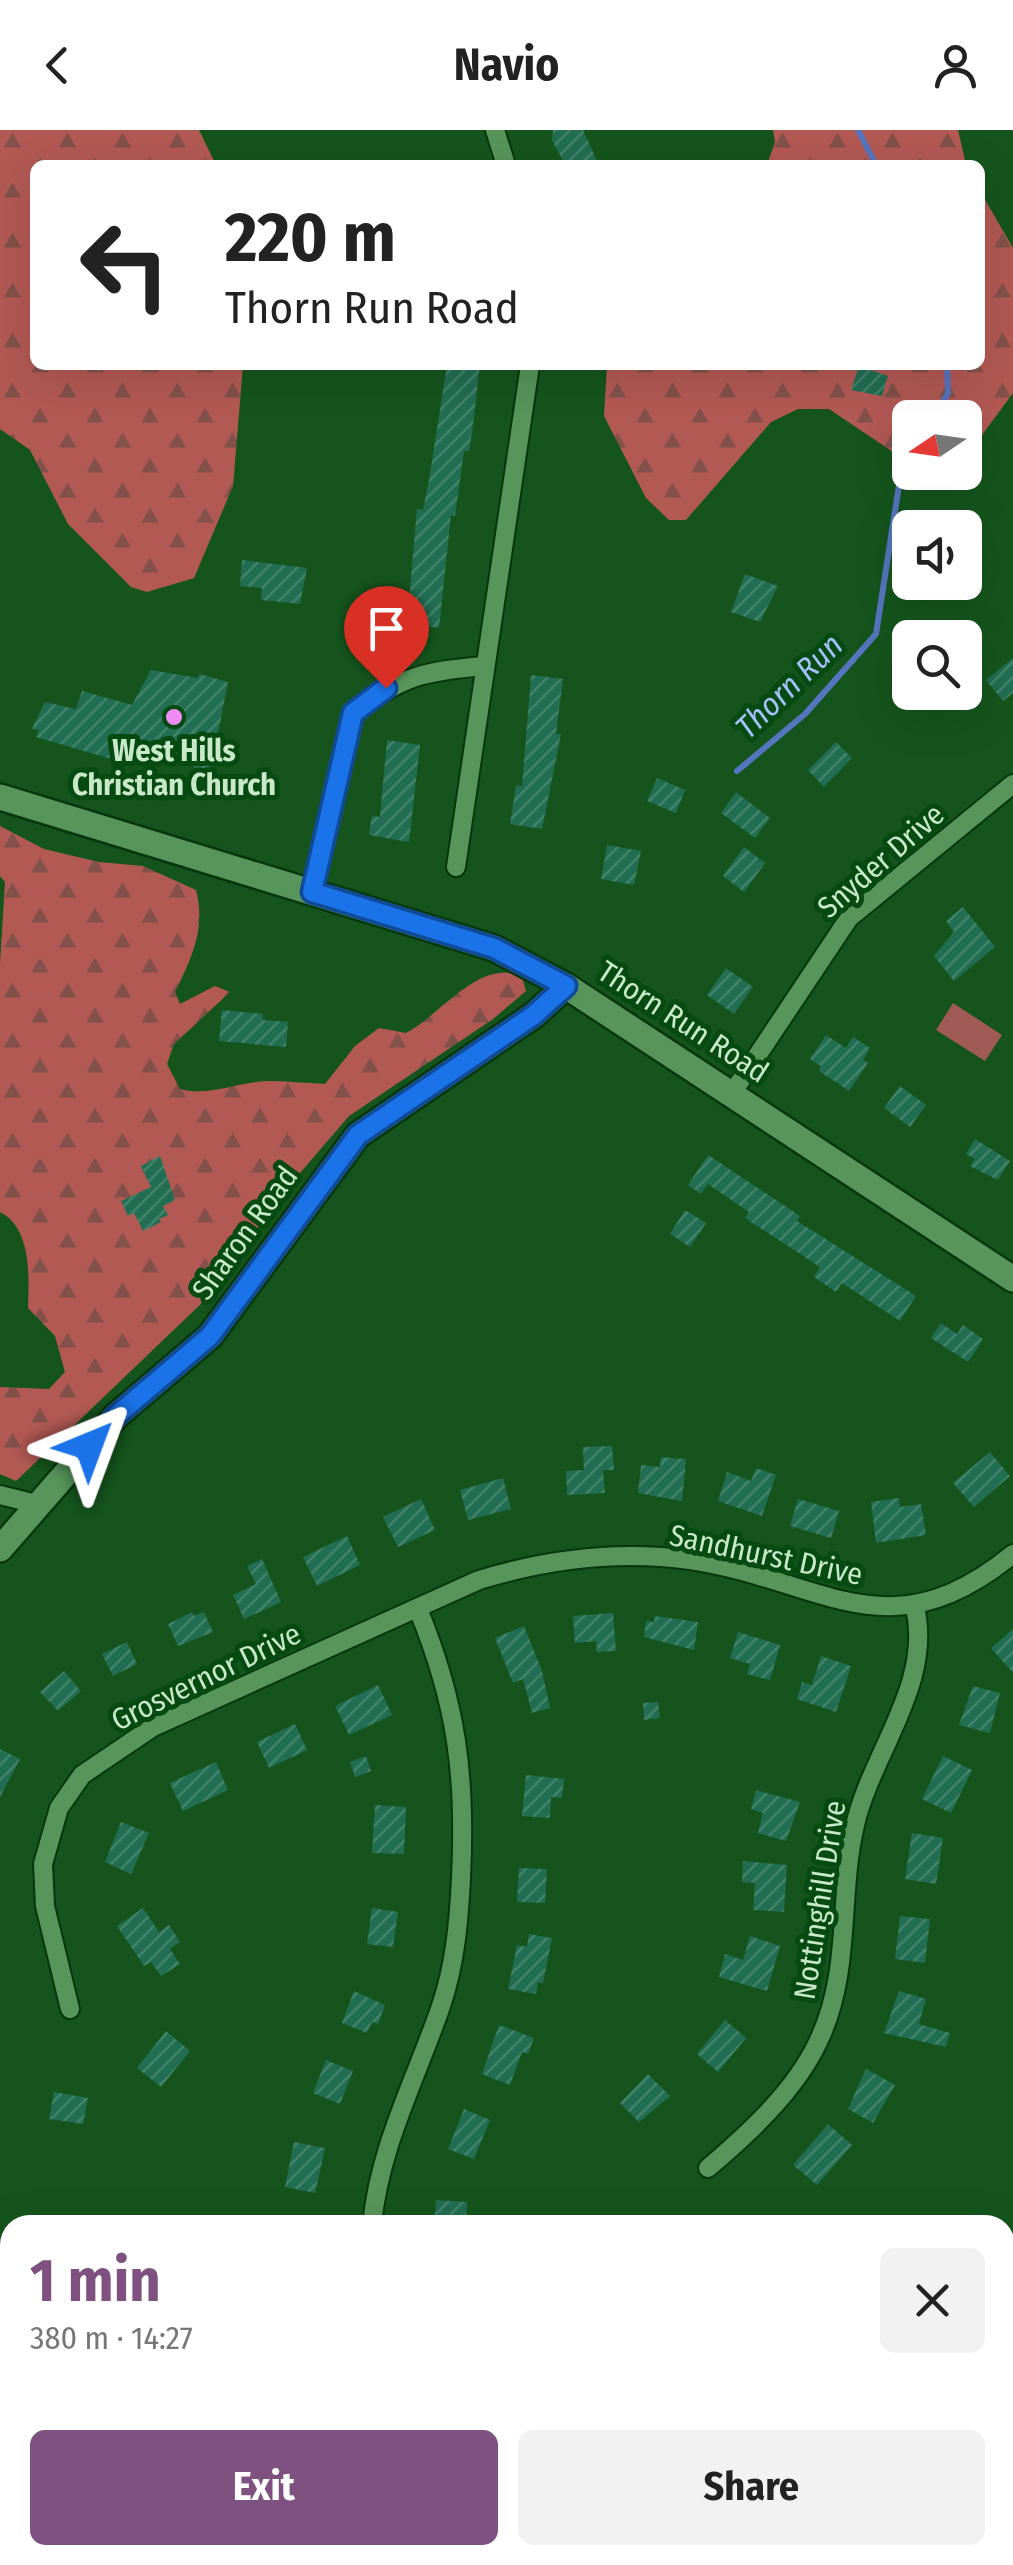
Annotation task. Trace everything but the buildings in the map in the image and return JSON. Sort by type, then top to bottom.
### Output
[{"type":"street","points":[[496,130],[505,160]]},
{"type":"street","points":[[456,867],[529,370]]},
{"type":"street","points":[[312,892],[353,713],[386,688],[428,670],[485,666]]},
{"type":"street","name":"Snyder Drive","points":[[733,1092],[849,918],[1013,784]]},
{"type":"street","name":"Thorn Run Road","points":[[0,796],[494,948],[566,986],[733,1092],[1013,1279]]},
{"type":"street","name":"Sharon Road","points":[[0,1549],[116,1416],[210,1336],[358,1135],[534,1015],[566,986]]},
{"type":"street","points":[[0,1495],[36,1504]]},
{"type":"street","name":"Sandhurst Drive","points":[[418,1609],[478,1580],[529,1565],[612,1556],[689,1560],[844,1603],[915,1607],[974,1582],[1013,1554]]},
{"type":"street","name":"Nottinghill Drive","points":[[708,2168],[787,2089],[826,2024],[840,1980],[856,1823],[916,1660],[919,1624],[915,1607]]},
{"type":"street","points":[[374,2215],[388,2146],[443,2000],[460,1898],[462,1760],[439,1659],[418,1609]]},
{"type":"street","name":"Grosvernor Drive","points":[[70,2009],[45,1906],[42,1864],[60,1808],[82,1776],[153,1727],[418,1609]]},
{"type":"shaded area","points":[[953,1003],[1002,1035],[985,1061],[936,1030]]},
{"type":"green space","points":[[0,130],[199,130],[214,160],[30,160],[30,370],[243,370],[233,486],[194,578],[147,592],[131,587],[68,524],[30,450],[0,429]]},
{"type":"green space","points":[[773,130],[958,130],[965,160],[769,160],[775,142]]},
{"type":"green space","points":[[985,200],[1013,248],[1013,393],[982,435],[982,400],[892,400],[892,451],[829,409],[798,409],[771,422],[686,520],[669,520],[646,498],[604,416],[607,370],[985,370]]},
{"type":"green space","points":[[0,826],[44,849],[99,862],[143,866],[196,890],[198,930],[175,992],[180,1004],[215,986],[230,992],[174,1044],[167,1064],[180,1089],[201,1091],[267,1081],[325,1084],[355,1046],[379,1028],[406,1033],[476,981],[506,973],[522,977],[526,991],[493,1019],[349,1116],[269,1209],[229,1277],[16,1481],[0,1474],[0,1387],[49,1389],[65,1372],[55,1336],[28,1308],[23,1241],[10,1219],[0,1212],[0,964],[5,882],[0,876]]},
{"type":"waterway","name":"Thorn Run","points":[[858,130],[873,160]]},
{"type":"waterway","name":"Thorn Run","points":[[944,400],[948,393],[947,370]]},
{"type":"waterway","name":"Thorn Run","points":[[737,771],[805,714],[876,634],[898,490]]},
{"type":"place","name":"West Hills Christian Church","points":[[174,717]]},
{"type":"route","points":[[89,1446],[116,1416],[210,1336],[358,1135],[512,1031],[566,986],[494,948],[312,892],[342,747],[353,713],[386,688]]}]
